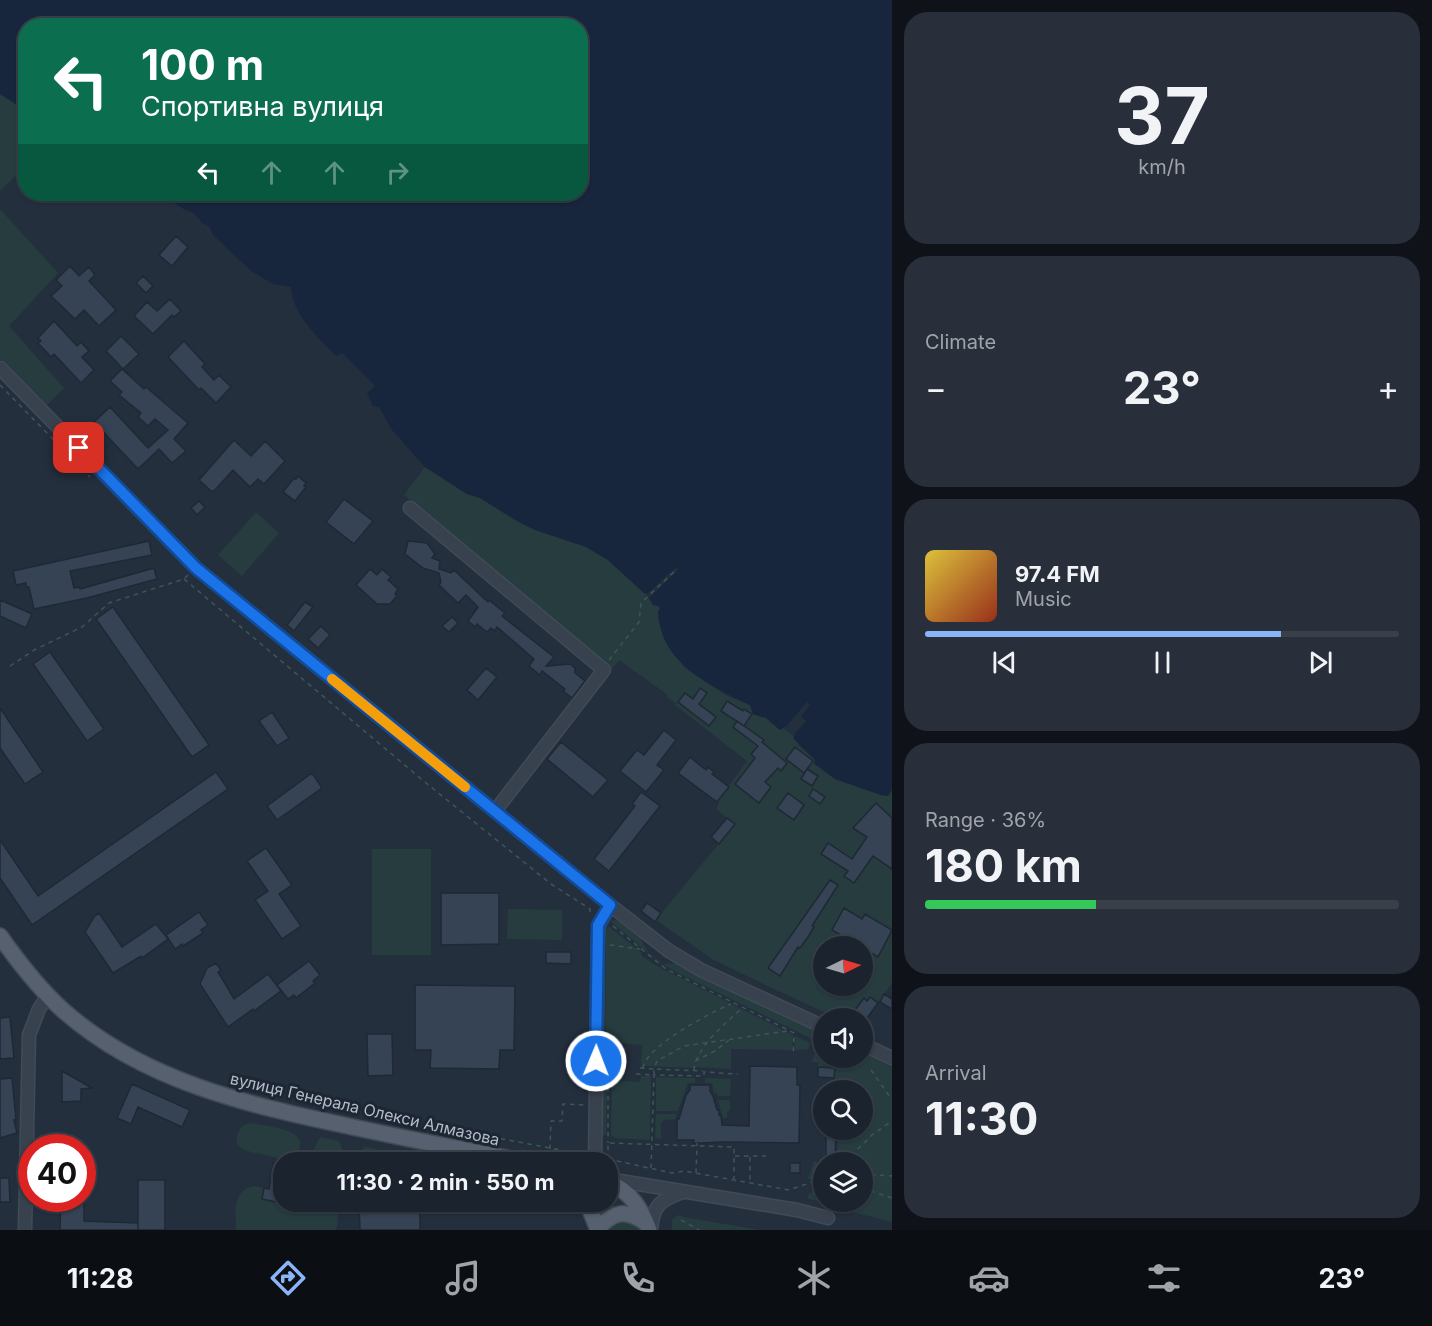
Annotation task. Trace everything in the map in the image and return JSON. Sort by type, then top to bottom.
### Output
[{"type":"main road","name":"вулиця Генерала Олекси Алмазова","points":[[0,936],[48,995],[80,1023],[125,1054],[157,1070],[220,1095],[258,1106],[474,1152]]},
{"type":"main road","points":[[618,1188],[633,1199],[642,1211],[649,1228]]},
{"type":"main road","points":[[591,1212],[598,1229],[610,1216],[621,1213],[632,1215],[649,1228]]},
{"type":"street","points":[[0,368],[196,568],[610,905],[669,951],[701,970],[813,1021]]},
{"type":"street","points":[[410,508],[603,668],[603,673],[495,811]]},
{"type":"street","points":[[602,1152],[598,925],[596,919],[610,905]]},
{"type":"street","points":[[25,1230],[29,1035],[39,1009],[48,995]]},
{"type":"street","points":[[873,1049],[892,1058]]},
{"type":"street","points":[[618,1182],[797,1210],[828,1218]]},
{"type":"street","points":[[649,1228],[652,1214],[662,1201],[684,1192]]},
{"type":"street","points":[[597,1212],[598,1229]]},
{"type":"path","points":[[0,386],[92,479]]},
{"type":"path","points":[[10,666],[34,650],[82,627],[109,603],[184,579],[196,568]]},
{"type":"path","points":[[603,668],[639,622],[641,603],[677,569]]},
{"type":"path","points":[[184,579],[435,790],[551,884],[590,909],[596,919],[666,969],[794,1033],[793,1054]]},
{"type":"path","points":[[590,909],[596,919]]},
{"type":"path","points":[[607,945],[641,949]]},
{"type":"path","points":[[732,1004],[695,1021],[647,1056],[641,1068],[704,1070],[704,1072],[738,1074]]},
{"type":"path","points":[[694,1070],[695,1061],[708,1043],[741,1008]]},
{"type":"path","points":[[651,1169],[654,1068],[657,1061],[684,1046],[789,1031]]},
{"type":"path","points":[[695,1061],[730,1040]]},
{"type":"path","points":[[871,1070],[892,1100]]},
{"type":"path","points":[[636,1074],[704,1076],[704,1072]]},
{"type":"path","points":[[550,1149],[551,1121],[562,1121],[562,1104],[584,1105]]},
{"type":"path","points":[[399,1118],[438,1126],[442,1123],[458,1126],[460,1131],[570,1152]]},
{"type":"path","points":[[855,1152],[872,1135],[892,1121]]},
{"type":"path","points":[[605,1152],[608,1143],[697,1144],[734,1147],[734,1180]]},
{"type":"path","points":[[696,1174],[697,1144]]},
{"type":"path","points":[[734,1156],[766,1156]]},
{"type":"path","points":[[750,1156],[750,1183]]},
{"type":"path","points":[[618,1163],[789,1190],[813,1182]]},
{"type":"path","points":[[873,1175],[892,1176]]},
{"type":"path","points":[[873,1192],[892,1198]]},
{"type":"path","points":[[681,1220],[699,1230]]},
{"type":"green space","points":[[0,94],[18,105],[18,174],[0,191]]},
{"type":"green space","points":[[0,209],[58,273],[9,326],[64,388],[47,405],[0,359]]},
{"type":"green space","points":[[425,467],[467,494],[480,498],[517,521],[535,530],[586,547],[608,560],[647,594],[653,605],[660,608],[658,619],[684,667],[727,696],[750,705],[753,714],[766,718],[780,730],[785,727],[795,735],[798,745],[815,760],[814,764],[835,779],[881,795],[888,796],[892,790],[892,983],[873,1010],[873,1008],[815,1008],[712,959],[656,920],[735,824],[716,809],[719,804],[717,802],[747,761],[675,705],[676,703],[667,697],[668,695],[619,660],[612,669],[404,495]]},
{"type":"green space","points":[[256,512],[279,533],[242,576],[218,555]]},
{"type":"green space","points":[[372,849],[431,849],[431,955],[372,955]]},
{"type":"green space","points":[[508,909],[562,910],[562,940],[507,939]]},
{"type":"green space","points":[[618,920],[639,936],[648,952],[664,964],[677,963],[811,1028],[812,1039],[674,971],[649,954],[610,921]]},
{"type":"green space","points":[[608,926],[655,965],[793,1035],[792,1050],[731,1049],[731,1069],[641,1066],[642,1045],[605,1042],[606,932]]},
{"type":"green space","points":[[795,1036],[810,1043],[808,1049],[794,1050]]},
{"type":"green space","points":[[873,1056],[892,1065],[892,1222],[853,1212],[873,1212],[873,1152],[837,1152],[838,1140],[873,1140],[873,1080],[834,1078],[835,1068],[873,1068]]},
{"type":"green space","points":[[641,1076],[651,1076],[650,1140],[615,1138],[611,1135],[612,1080],[640,1082]]},
{"type":"green space","points":[[656,1077],[695,1078],[695,1083],[688,1083],[678,1111],[656,1111]]},
{"type":"green space","points":[[705,1078],[731,1079],[730,1096],[718,1096],[714,1093],[712,1083],[705,1083]]},
{"type":"green space","points":[[607,1080],[606,1135],[601,1136],[602,1086]]},
{"type":"green space","points":[[718,1100],[730,1100],[730,1111],[727,1111],[727,1118],[723,1118]]},
{"type":"green space","points":[[656,1114],[676,1114],[676,1119],[664,1120],[661,1124],[661,1139],[655,1138]]},
{"type":"green space","points":[[250,1123],[281,1129],[296,1135],[300,1147],[298,1152],[273,1152],[273,1157],[254,1153],[243,1149],[237,1143],[238,1133],[242,1126]]},
{"type":"green space","points":[[320,1137],[339,1141],[343,1150],[343,1152],[312,1152]]},
{"type":"green space","points":[[365,1147],[390,1152],[363,1152],[361,1150]]},
{"type":"green space","points":[[813,1164],[813,1180],[808,1179]]},
{"type":"green space","points":[[255,1186],[264,1188],[262,1199],[273,1201],[273,1212],[338,1212],[337,1227],[335,1230],[236,1230],[237,1202],[242,1192]]},
{"type":"green space","points":[[813,1191],[813,1200],[808,1199],[808,1195]]},
{"type":"green space","points":[[678,1215],[760,1230],[672,1230],[672,1220]]},
{"type":"green space","points":[[631,1222],[640,1230],[610,1230],[616,1223]]},
{"type":"water","points":[[0,0],[892,0],[892,790],[888,796],[835,779],[814,763],[815,760],[793,738],[795,735],[785,727],[780,730],[766,718],[753,714],[750,705],[690,670],[668,646],[661,630],[658,612],[660,608],[653,605],[647,594],[608,560],[586,547],[535,530],[517,521],[480,498],[467,494],[425,467],[392,430],[379,407],[373,406],[367,393],[375,386],[342,353],[336,356],[307,325],[296,307],[291,287],[273,284],[251,271],[213,235],[209,226],[202,223],[194,213],[172,201],[588,201],[588,18],[18,18],[18,106],[0,94]]},
{"type":"pier","points":[[676,567],[678,570],[648,599],[645,596]]},
{"type":"pier","points":[[807,702],[810,705],[801,716],[806,721],[793,736],[784,729]]},
{"type":"building","points":[[176,236],[188,247],[172,266],[159,255]]},
{"type":"building","points":[[70,266],[79,276],[89,267],[95,275],[89,281],[116,310],[99,326],[84,310],[75,319],[51,296],[62,286],[56,280]]},
{"type":"building","points":[[143,276],[153,286],[146,293],[136,283]]},
{"type":"building","points":[[170,299],[181,311],[174,317],[172,315],[153,334],[134,316],[147,302],[157,311]]},
{"type":"building","points":[[54,321],[77,346],[81,342],[89,351],[82,357],[94,370],[81,383],[54,354],[51,357],[38,343],[41,341],[38,338]]},
{"type":"building","points":[[121,336],[139,354],[123,369],[106,351]]},
{"type":"building","points":[[184,341],[205,364],[202,367],[214,380],[219,375],[231,387],[216,403],[201,388],[199,390],[168,357]]},
{"type":"building","points":[[122,369],[188,423],[174,439],[186,451],[172,463],[159,449],[138,469],[94,422],[110,407],[148,448],[168,430],[155,419],[148,426],[138,417],[141,413],[119,395],[122,392],[110,381]]},
{"type":"building","points":[[234,440],[251,456],[265,441],[285,461],[264,484],[258,479],[250,487],[233,470],[214,491],[211,491],[199,480]]},
{"type":"building","points":[[298,476],[306,483],[304,486],[306,487],[295,501],[283,492]]},
{"type":"building","points":[[344,499],[373,521],[354,544],[326,522]]},
{"type":"building","points":[[199,501],[205,507],[197,515],[191,508]]},
{"type":"building","points":[[149,541],[152,555],[70,571],[74,588],[79,587],[80,589],[154,568],[157,579],[87,598],[34,609],[26,583],[16,585],[13,571]]},
{"type":"building","points":[[408,541],[427,543],[435,554],[432,558],[440,561],[439,569],[451,573],[454,570],[488,602],[489,600],[505,613],[502,616],[554,657],[546,666],[570,664],[575,668],[575,673],[585,681],[572,698],[563,691],[565,689],[542,671],[540,675],[529,666],[534,659],[497,627],[495,631],[491,628],[487,632],[477,624],[475,627],[468,621],[478,607],[466,595],[458,603],[439,585],[441,582],[439,573],[423,568],[405,554]]},
{"type":"building","points":[[370,569],[377,575],[382,569],[391,577],[388,580],[398,589],[395,594],[397,596],[390,604],[377,604],[356,585]]},
{"type":"building","points":[[0,600],[32,614],[26,628],[0,616]]},
{"type":"building","points":[[305,602],[313,607],[294,631],[287,625]]},
{"type":"building","points":[[113,607],[209,745],[192,757],[96,619]]},
{"type":"building","points":[[452,617],[458,623],[449,632],[442,626]]},
{"type":"building","points":[[321,626],[330,635],[318,648],[308,639]]},
{"type":"building","points":[[50,652],[104,729],[87,741],[33,664]]},
{"type":"building","points":[[486,668],[497,677],[478,700],[467,690]]},
{"type":"building","points":[[700,688],[707,693],[699,704],[716,717],[709,726],[678,702],[685,693],[693,699]]},
{"type":"building","points":[[727,701],[752,714],[744,726],[721,711]]},
{"type":"building","points":[[0,708],[43,772],[25,784],[0,748]]},
{"type":"building","points":[[272,712],[289,738],[277,746],[259,721]]},
{"type":"building","points":[[737,721],[764,740],[762,742],[787,763],[781,771],[778,768],[765,782],[771,787],[759,803],[735,784],[755,758],[751,754],[758,746],[733,727]]},
{"type":"building","points":[[664,730],[676,740],[657,765],[664,770],[646,792],[620,771],[637,750],[644,755]]},
{"type":"building","points":[[561,742],[608,780],[593,797],[547,759]]},
{"type":"building","points":[[795,747],[813,761],[804,773],[786,759]]},
{"type":"building","points":[[690,757],[706,770],[708,767],[714,772],[712,774],[729,787],[717,802],[678,773]]},
{"type":"building","points":[[807,769],[818,776],[812,786],[801,779]]},
{"type":"building","points":[[216,772],[228,789],[32,925],[0,878],[0,840],[38,896]]},
{"type":"building","points":[[312,773],[322,788],[277,820],[267,806]]},
{"type":"building","points":[[813,789],[825,797],[820,804],[809,796]]},
{"type":"building","points":[[641,792],[660,806],[609,871],[594,859],[635,806],[632,804]]},
{"type":"building","points":[[788,793],[804,805],[794,820],[777,808]]},
{"type":"building","points":[[876,803],[892,818],[892,869],[873,856],[854,883],[844,876],[848,871],[821,854],[828,843],[852,859],[867,837],[853,828]]},
{"type":"building","points":[[727,818],[735,824],[719,844],[711,837]]},
{"type":"building","points":[[266,848],[292,885],[279,894],[301,926],[282,939],[255,900],[268,891],[247,861]]},
{"type":"building","points":[[830,880],[838,885],[812,926],[814,927],[808,937],[800,948],[798,947],[780,976],[768,968]]},
{"type":"building","points":[[441,893],[499,893],[499,944],[441,945]]},
{"type":"building","points":[[647,903],[661,913],[655,922],[641,911]]},
{"type":"building","points":[[844,908],[862,919],[865,914],[892,930],[878,957],[873,954],[873,936],[842,936],[832,930]]},
{"type":"building","points":[[199,912],[208,925],[201,930],[203,933],[175,949],[166,935]]},
{"type":"building","points":[[99,913],[122,947],[156,924],[168,939],[142,958],[141,956],[113,973],[85,932]]},
{"type":"building","points":[[546,952],[571,952],[571,964],[546,963]]},
{"type":"building","points":[[309,961],[320,975],[313,981],[315,983],[296,998],[294,995],[288,999],[277,985]]},
{"type":"building","points":[[216,963],[221,970],[218,972],[234,999],[268,974],[281,991],[228,1027],[200,984],[207,968]]},
{"type":"building","points":[[415,985],[515,986],[514,1050],[500,1050],[499,1069],[430,1068],[431,1050],[415,1050]]},
{"type":"building","points":[[884,994],[892,999],[892,1009],[880,1002]]},
{"type":"building","points":[[870,997],[878,1003],[873,1010],[873,1008],[856,1008],[864,998],[867,1001]]},
{"type":"building","points":[[10,1017],[14,1058],[0,1059],[0,1018]]},
{"type":"building","points":[[367,1034],[392,1034],[393,1075],[368,1076]]},
{"type":"building","points":[[750,1066],[797,1067],[797,1085],[800,1085],[799,1143],[693,1143],[694,1140],[677,1140],[677,1119],[679,1119],[690,1085],[710,1085],[722,1125],[749,1126]]},
{"type":"building","points":[[818,1068],[835,1068],[834,1078],[818,1077]]},
{"type":"building","points":[[62,1071],[92,1088],[81,1089],[81,1101],[62,1102]]},
{"type":"building","points":[[12,1078],[16,1119],[14,1120],[17,1133],[0,1138],[0,1079]]},
{"type":"building","points":[[132,1084],[190,1110],[182,1127],[138,1107],[131,1124],[117,1118]]},
{"type":"building","points":[[826,1140],[836,1140],[835,1152],[826,1152]]},
{"type":"building","points":[[273,1163],[273,1201],[262,1199],[264,1188],[269,1189]]},
{"type":"building","points":[[790,1163],[800,1163],[800,1173],[790,1173]]},
{"type":"building","points":[[0,1178],[9,1178],[10,1202],[0,1202]]},
{"type":"building","points":[[138,1180],[165,1180],[165,1230],[138,1230]]},
{"type":"building","points":[[61,1212],[84,1212],[84,1221],[138,1223],[138,1230],[60,1230]]},
{"type":"building","points":[[359,1212],[420,1212],[420,1230],[360,1230]]},
{"type":"slow traffic","points":[[332,679],[465,787]]},
{"type":"route","points":[[79,448],[196,568],[610,905],[598,925],[596,1061]]}]
